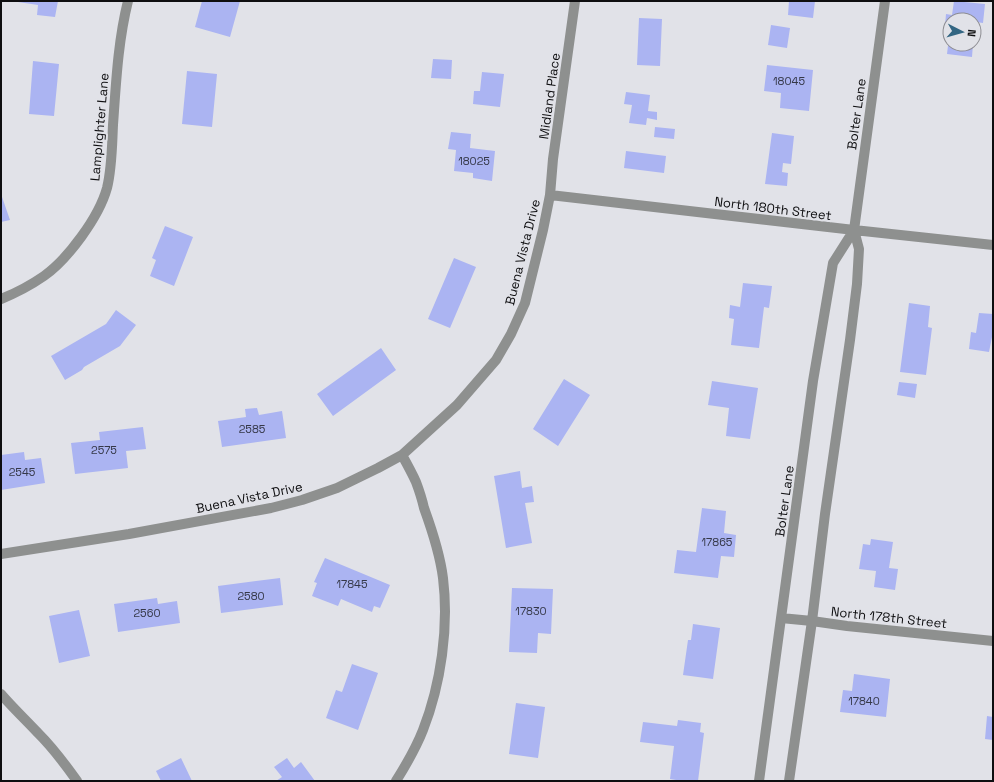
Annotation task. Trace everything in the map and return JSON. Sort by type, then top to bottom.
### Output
[{"type":"street","name":"Lamplighter Lane","points":[[1,299],[44,276],[70,252],[88,227],[99,208],[107,189],[121,36],[128,1]]},
{"type":"street","name":"Midland Place","points":[[550,194],[554,152],[575,1]]},
{"type":"street","name":"Bolter Lane","points":[[789,781],[857,284],[859,249],[854,230],[885,1]]},
{"type":"street","name":"North 180th Street","points":[[550,194],[993,245]]},
{"type":"street","name":"Buena Vista Drive","points":[[1,554],[129,534],[271,508],[302,500],[337,488],[402,455],[457,405],[496,360],[511,334],[525,303],[544,230],[550,194]]},
{"type":"street","name":"Bolter Lane","points":[[759,781],[813,381],[833,263],[854,230]]},
{"type":"street","points":[[396,781],[412,755],[423,731],[432,703],[440,668],[444,636],[443,578],[438,555],[416,482],[402,455]]},
{"type":"street","name":"North 178th Street","points":[[781,618],[993,641]]},
{"type":"street","points":[[1,694],[39,733],[77,781]]},
{"type":"building","points":[[18,1],[58,1],[55,17],[37,15],[38,5]]},
{"type":"building","points":[[202,1],[240,1],[230,37],[195,27]]},
{"type":"building","points":[[789,1],[815,1],[813,18],[788,15]]},
{"type":"building","points":[[954,1],[985,4],[983,23],[982,12],[952,12]]},
{"type":"building","points":[[639,18],[662,19],[660,66],[637,65]]},
{"type":"building","points":[[771,25],[790,28],[787,48],[768,45]]},
{"type":"building","points":[[947,52],[972,52],[972,57],[947,54]]},
{"type":"building","points":[[433,59],[452,60],[451,79],[431,78]]},
{"type":"building","points":[[33,61],[59,64],[54,116],[29,114]]},
{"type":"building","points":[[767,65],[813,70],[809,111],[780,108],[781,93],[764,91]]},
{"type":"building","points":[[187,71],[217,74],[212,127],[182,124]]},
{"type":"building","points":[[482,72],[504,74],[500,107],[473,104],[474,91],[480,91]]},
{"type":"building","points":[[626,92],[650,95],[648,111],[657,112],[657,120],[647,118],[646,125],[629,123],[632,105],[624,104]]},
{"type":"building","points":[[655,127],[675,129],[674,139],[654,137]]},
{"type":"building","points":[[451,132],[471,134],[470,148],[495,151],[492,181],[473,178],[473,173],[454,171],[456,150],[448,149]]},
{"type":"building","points":[[772,133],[794,136],[791,164],[783,163],[782,172],[788,173],[787,186],[765,184]]},
{"type":"building","points":[[626,151],[666,156],[664,173],[624,168]]},
{"type":"building","points":[[1,194],[10,220],[1,222]]},
{"type":"building","points":[[165,226],[193,237],[174,286],[150,276],[156,260],[152,258]]},
{"type":"building","points":[[454,258],[476,267],[450,328],[428,319]]},
{"type":"building","points":[[743,283],[772,286],[769,308],[764,307],[759,348],[731,345],[734,319],[729,318],[730,305],[740,307]]},
{"type":"building","points":[[909,303],[930,306],[928,327],[932,328],[926,375],[900,372]]},
{"type":"building","points":[[116,310],[136,325],[120,346],[65,380],[51,356],[106,324]]},
{"type":"building","points":[[979,313],[993,314],[993,337],[989,352],[969,349],[971,332],[976,333]]},
{"type":"building","points":[[381,348],[396,370],[333,416],[317,394]]},
{"type":"building","points":[[564,379],[590,395],[558,446],[533,429]]},
{"type":"building","points":[[712,381],[758,388],[750,439],[726,436],[729,408],[708,405]]},
{"type":"building","points":[[899,382],[917,384],[915,398],[897,395]]},
{"type":"building","points":[[257,408],[259,415],[282,411],[286,438],[222,447],[218,421],[246,417],[245,409]]},
{"type":"building","points":[[143,427],[146,449],[126,451],[128,468],[75,474],[71,443],[100,440],[99,432]]},
{"type":"building","points":[[24,452],[25,460],[41,458],[45,483],[1,490],[1,455]]},
{"type":"building","points":[[520,471],[522,488],[532,486],[534,502],[525,503],[532,543],[506,548],[494,476]]},
{"type":"building","points":[[702,508],[726,511],[724,533],[736,535],[734,557],[721,556],[718,578],[674,573],[677,550],[696,552]]},
{"type":"building","points":[[871,539],[893,542],[889,568],[898,569],[895,590],[874,587],[876,571],[859,569],[863,544],[870,545]]},
{"type":"building","points":[[325,558],[390,585],[380,608],[374,606],[372,612],[341,599],[338,606],[312,596],[317,583],[314,582]]},
{"type":"building","points":[[280,578],[283,605],[221,613],[218,586]]},
{"type":"building","points":[[512,588],[553,589],[551,634],[538,633],[537,653],[509,652]]},
{"type":"building","points":[[157,598],[158,604],[177,601],[180,623],[118,632],[114,604]]},
{"type":"building","points":[[79,610],[90,656],[59,663],[49,616]]},
{"type":"building","points":[[693,624],[720,628],[713,679],[683,675],[688,640],[691,640]]},
{"type":"building","points":[[352,664],[378,673],[358,730],[326,718],[336,690],[342,692]]},
{"type":"building","points":[[854,674],[890,679],[886,717],[840,712],[843,690],[852,691]]},
{"type":"building","points":[[516,703],[545,707],[538,758],[509,754]]},
{"type":"building","points":[[987,716],[993,717],[993,740],[985,739]]},
{"type":"building","points":[[678,720],[701,723],[700,732],[704,733],[698,781],[670,779],[674,746],[640,742],[643,722],[677,726]]},
{"type":"building","points":[[181,758],[192,781],[161,781],[156,771]]},
{"type":"building","points":[[287,758],[294,768],[301,762],[315,781],[276,781],[282,777],[274,767]]}]
